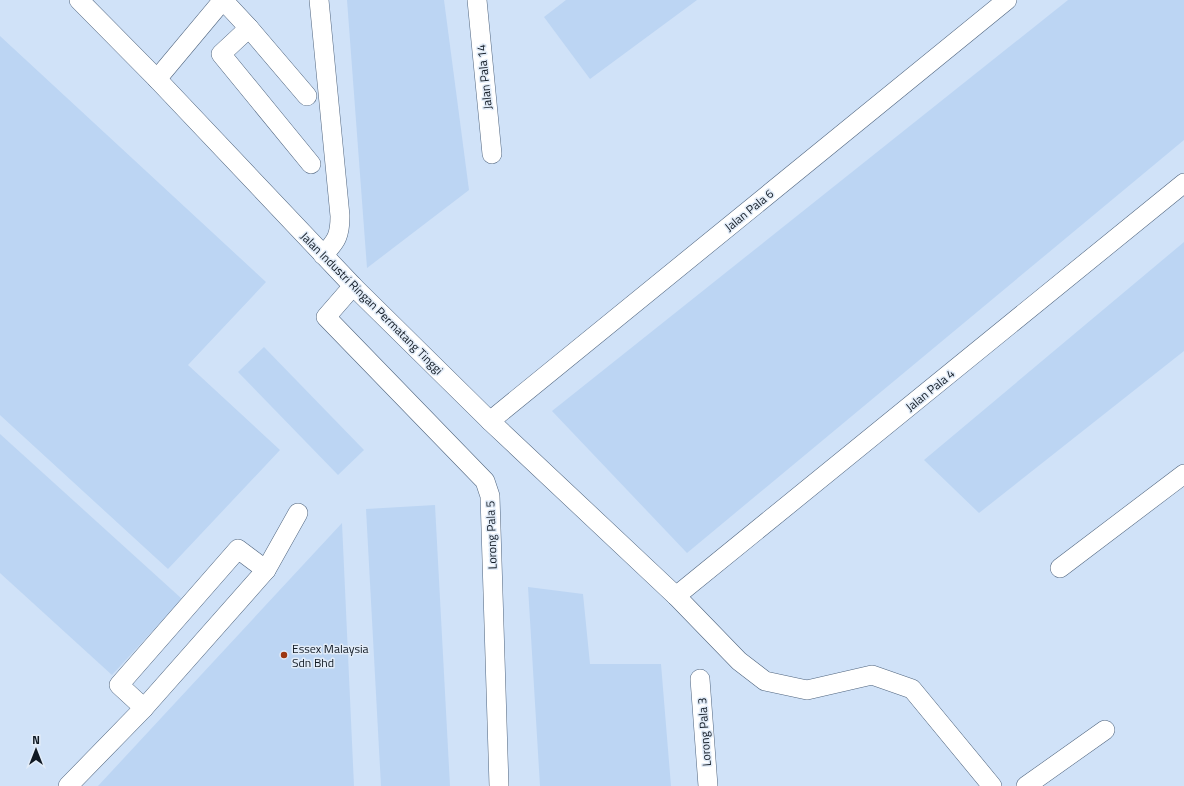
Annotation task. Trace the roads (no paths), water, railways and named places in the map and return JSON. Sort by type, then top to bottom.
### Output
[{"type":"street","name":"Jalan Industri Ringan Permatang Tinggi","points":[[79,0],[157,79],[353,286],[490,421],[676,596],[739,661],[765,681],[808,690],[872,675],[912,689],[992,786]]},
{"type":"street","points":[[157,79],[223,0],[307,96]]},
{"type":"street","points":[[320,0],[340,216],[340,231],[334,244],[323,255]]},
{"type":"street","name":"Jalan Pala 14","points":[[477,0],[492,154]]},
{"type":"street","name":"Jalan Pala 6","points":[[490,421],[1007,0]]},
{"type":"street","points":[[249,28],[221,54],[311,164]]},
{"type":"street","name":"Jalan Pala 4","points":[[676,596],[1184,183]]},
{"type":"street","name":"Lorong Pala 5","points":[[353,286],[326,317],[485,481],[490,496],[499,786]]},
{"type":"street","points":[[1060,568],[1184,474]]},
{"type":"street","points":[[68,786],[144,708],[266,570],[298,513]]},
{"type":"street","points":[[144,708],[119,685],[238,549],[266,570]]},
{"type":"street","name":"Lorong Pala 3","points":[[700,678],[708,786]]},
{"type":"street","points":[[1026,786],[1105,730]]},
{"type":"place","name":"Essex Malaysia Sdn Bhd","points":[[284,655]]}]
